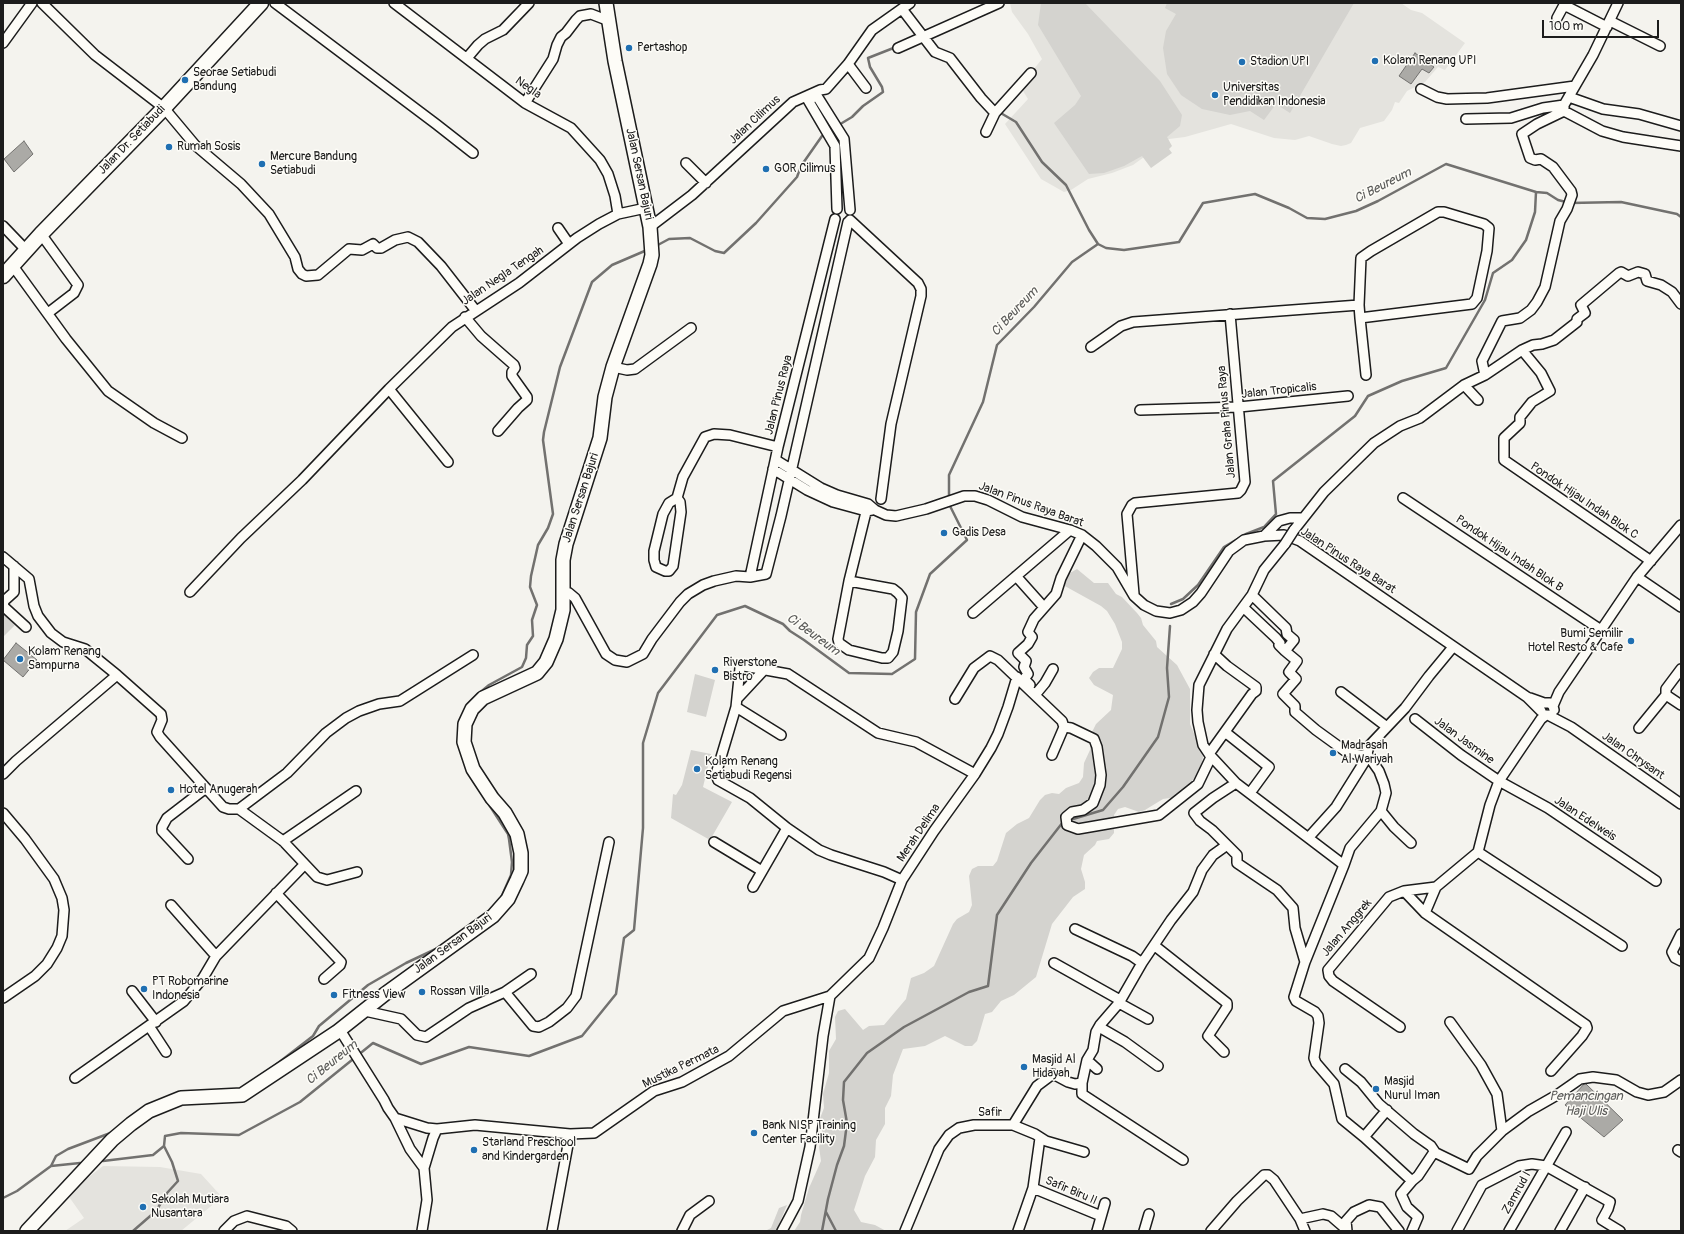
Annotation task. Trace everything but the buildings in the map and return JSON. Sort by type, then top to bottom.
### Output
[{"type":"main road","name":"Jalan Dr. Setiabudi","points":[[3,276],[41,234],[164,108],[261,3]]},
{"type":"main road","name":"Jalan Sersan Bajuri","points":[[27,1231],[99,1154],[126,1128],[149,1111],[181,1098],[242,1095],[339,1031],[385,994],[493,916],[508,899],[517,880],[521,871],[521,853],[517,834],[505,813],[492,798],[473,769],[464,742],[465,724],[472,709],[483,698],[537,673],[546,662],[556,639],[563,610],[564,552],[570,527],[600,438],[605,397],[613,367],[650,264],[652,248],[650,228],[616,62],[606,3]]},
{"type":"street","points":[[3,43],[32,3]]},
{"type":"street","points":[[42,3],[98,58],[164,108],[195,144],[241,184],[268,214],[295,257],[298,269],[302,274],[306,276],[318,275],[348,249],[362,250],[373,244],[377,248],[381,248],[395,240],[408,237],[418,242],[441,266],[476,310]]},
{"type":"street","points":[[275,3],[473,153]]},
{"type":"street","name":"Negla","points":[[394,3],[525,103],[571,128],[600,160],[608,174],[615,196],[618,214]]},
{"type":"street","points":[[468,58],[478,45],[485,39],[503,30],[529,3]]},
{"type":"street","points":[[898,48],[999,3]]},
{"type":"street","points":[[1485,375],[1481,363],[1502,321],[1520,318],[1531,310],[1545,287],[1560,221],[1572,195],[1571,191],[1553,167],[1541,159],[1535,160],[1530,158],[1522,138],[1522,134],[1564,108],[1574,86],[1593,56],[1618,3]]},
{"type":"street","points":[[1557,18],[1563,4],[1660,46]]},
{"type":"street","points":[[906,6],[936,53],[950,58],[995,114]]},
{"type":"street","name":"Jalan Cilimus","points":[[650,228],[706,183],[793,102],[820,90],[826,89],[848,64],[872,30],[906,6]]},
{"type":"street","points":[[525,103],[553,59],[561,36],[566,33],[576,20],[580,16],[591,14],[604,19],[608,17]]},
{"type":"street","points":[[848,64],[866,88]]},
{"type":"street","points":[[986,132],[995,114],[1031,73]]},
{"type":"street","points":[[1421,89],[1437,97],[1447,99],[1487,98],[1574,86]]},
{"type":"street","name":"Jalan Pinus Raya","points":[[817,96],[844,139],[850,210],[852,215],[849,221],[767,571],[765,575],[750,577],[778,447],[835,220],[834,214],[837,209],[835,146],[808,100],[817,96]]},
{"type":"street","points":[[1569,97],[1603,110],[1638,114],[1681,126]]},
{"type":"street","points":[[1466,119],[1511,118],[1543,108],[1564,108],[1602,131],[1623,137],[1681,146]]},
{"type":"street","points":[[686,163],[706,183]]},
{"type":"street","points":[[837,209],[843,206],[850,210]]},
{"type":"street","name":"Jalan Negla Tengah","points":[[190,592],[241,538],[302,480],[389,389],[452,327],[465,317],[519,283],[569,244],[599,224],[618,214],[646,208]]},
{"type":"street","points":[[1360,318],[1472,304],[1477,298],[1487,251],[1489,228],[1484,224],[1444,212],[1438,212],[1432,214],[1370,251],[1362,258],[1359,305],[1360,318],[1366,375]]},
{"type":"street","points":[[835,220],[843,224],[849,221],[918,283],[922,296],[892,424],[881,499]]},
{"type":"street","points":[[3,226],[27,251]]},
{"type":"street","points":[[558,228],[569,244]]},
{"type":"street","points":[[41,234],[78,285],[74,293],[48,313]]},
{"type":"street","points":[[13,266],[108,391],[154,423],[182,438]]},
{"type":"street","points":[[1344,865],[1236,783],[1210,755],[1203,745],[1197,710],[1199,685],[1226,629],[1252,595],[1264,570],[1285,544],[1303,518],[1324,492],[1374,443],[1400,426],[1420,418],[1464,386],[1485,375],[1522,350],[1533,345],[1554,340],[1577,322],[1577,319],[1585,313],[1581,305],[1587,302],[1598,289],[1621,272],[1628,276],[1638,272],[1645,274],[1647,281],[1660,285],[1672,292],[1681,304]]},
{"type":"street","points":[[814,304],[829,306]]},
{"type":"street","points":[[1091,347],[1121,326],[1133,322],[1359,305]]},
{"type":"street","name":"Jalan Graha Pinus Raya","points":[[1134,596],[1127,514],[1128,509],[1136,503],[1240,492],[1245,482],[1230,314]]},
{"type":"street","points":[[465,317],[480,336],[514,365],[515,368],[512,372],[512,376],[527,397],[527,400],[498,431]]},
{"type":"street","points":[[613,367],[627,370],[635,369],[691,328]]},
{"type":"street","points":[[805,342],[820,346]]},
{"type":"street","name":"Pondok Hijau Indah Blok C","points":[[1522,350],[1541,373],[1550,391],[1532,402],[1520,417],[1520,423],[1504,438],[1504,460],[1651,561]]},
{"type":"street","points":[[1464,386],[1478,400]]},
{"type":"street","points":[[389,389],[448,462]]},
{"type":"street","name":"Jalan Tropicalis","points":[[1140,410],[1239,407],[1348,396]]},
{"type":"street","points":[[677,498],[680,502],[681,512],[673,566],[669,571],[665,571],[656,567],[654,560],[654,551],[663,514],[669,503],[677,498],[683,477],[707,435],[730,435],[778,447]]},
{"type":"street","points":[[781,437],[798,441]]},
{"type":"street","name":"Jalan Pinus Raya Barat","points":[[776,460],[821,488],[886,515],[896,516],[926,509],[964,496],[975,496],[988,500],[1022,517],[1070,530],[1082,535],[1110,559],[1134,596],[1144,605],[1156,611],[1170,613],[1181,610],[1193,602],[1201,593],[1229,551],[1244,540],[1264,536],[1284,535],[1300,541],[1546,710]]},
{"type":"street","name":"Jalan Pinus Raya Barat","points":[[773,469],[807,490],[833,502],[870,508]]},
{"type":"street","name":"Pondok Hijau Indah Blok B","points":[[1403,498],[1601,630]]},
{"type":"street","points":[[849,581],[893,589],[902,598],[898,631],[893,652],[888,658],[882,658],[849,650],[839,643],[838,639],[849,581],[870,508]]},
{"type":"street","points":[[1264,536],[1279,521],[1290,518],[1303,518]]},
{"type":"street","points":[[1425,913],[1436,886],[1478,852],[1490,805],[1499,781],[1636,577],[1681,525]]},
{"type":"street","points":[[973,613],[1070,530]]},
{"type":"street","points":[[1052,755],[1064,727],[1062,721],[1024,678],[1028,674],[1024,667],[1026,661],[1018,653],[1028,644],[1032,637],[1028,632],[1034,619],[1056,594],[1061,578],[1082,535]]},
{"type":"street","points":[[3,557],[29,579],[34,606],[38,616],[51,633],[63,642],[85,649],[117,675],[160,714],[162,720],[157,732],[160,737],[223,807],[229,809],[239,809],[283,841],[304,865],[317,877],[327,880],[357,872]]},
{"type":"street","points":[[14,566],[14,592],[4,601],[3,606],[26,627]]},
{"type":"street","points":[[564,592],[569,593],[575,598],[606,654],[615,660],[627,662],[643,654],[652,638],[688,594],[703,585],[714,581],[736,576],[750,577]]},
{"type":"street","points":[[1016,576],[1041,604]]},
{"type":"street","points":[[1636,577],[1681,607]]},
{"type":"street","points":[[1252,595],[1286,628],[1287,634],[1294,640],[1285,651]]},
{"type":"street","points":[[1243,607],[1276,638],[1280,642],[1279,645],[1297,661],[1289,672],[1296,680],[1283,694],[1295,706],[1295,712],[1345,751],[1362,756],[1367,755]]},
{"type":"street","points":[[1309,837],[1336,807],[1367,755],[1369,746],[1405,708],[1429,676],[1454,647]]},
{"type":"street","points":[[1064,727],[1071,728],[1094,739],[1097,747],[1101,775],[1100,785],[1093,803],[1083,810],[1072,812],[1067,821],[1078,829],[1159,815],[1198,784],[1210,755],[1252,694],[1256,691],[1256,687],[1227,666],[1214,654]]},
{"type":"street","points":[[239,809],[287,772],[326,733],[346,718],[359,711],[379,704],[400,701],[473,655]]},
{"type":"street","points":[[955,699],[974,668],[990,656],[998,660],[1036,693]]},
{"type":"street","points":[[902,880],[884,872],[819,850],[787,828],[750,798],[724,784],[717,777],[716,774],[737,703],[740,669],[742,667],[788,674],[878,733],[916,742],[975,774]]},
{"type":"street","points":[[1036,693],[1045,683],[1053,669]]},
{"type":"street","points":[[1638,728],[1666,695],[1666,689],[1681,669]]},
{"type":"street","points":[[737,703],[764,670]]},
{"type":"street","points":[[3,774],[16,761],[117,675]]},
{"type":"street","name":"Merah Delima","points":[[830,996],[869,958],[883,928],[902,880],[934,830],[975,774],[998,734],[1017,677]]},
{"type":"street","points":[[1341,692],[1387,727]]},
{"type":"street","points":[[1666,695],[1681,706]]},
{"type":"street","points":[[737,703],[781,735]]},
{"type":"street","name":"Jalan Chrysant","points":[[1546,710],[1681,804]]},
{"type":"street","name":"Jalan Jasmine","points":[[1415,719],[1461,755],[1499,781]]},
{"type":"street","points":[[1225,732],[1269,767],[1250,793]]},
{"type":"street","points":[[1367,755],[1378,771],[1384,784],[1386,794],[1381,811],[1350,848],[1305,962],[1294,997],[1296,1001],[1315,1012],[1318,1016],[1319,1023],[1314,1058],[1316,1063],[1334,1084],[1342,1119],[1412,1181]]},
{"type":"street","name":"Jalan Edelweis","points":[[1499,781],[1548,808],[1656,881]]},
{"type":"street","points":[[1236,783],[1194,813],[1200,821],[1237,855],[1237,863],[1277,890],[1293,908],[1295,928],[1305,962]]},
{"type":"street","points":[[188,859],[162,831],[162,827],[168,818],[206,788]]},
{"type":"street","points":[[283,841],[356,791]]},
{"type":"street","points":[[1381,811],[1394,827],[1411,843]]},
{"type":"street","points":[[3,813],[25,839],[54,878],[64,910],[62,936],[48,964],[35,976],[3,998]]},
{"type":"street","points":[[753,887],[787,828]]},
{"type":"street","points":[[504,992],[533,1026],[539,1028],[550,1022],[573,1002],[576,996],[609,842]]},
{"type":"street","points":[[714,842],[762,871]]},
{"type":"street","points":[[1182,1160],[1082,1094],[1082,1083],[1087,1060],[1093,1050],[1096,1032],[1099,1027],[1120,1002],[1142,963],[1193,892],[1202,870],[1213,855],[1227,845]]},
{"type":"street","points":[[1478,852],[1622,946]]},
{"type":"street","points":[[75,1078],[184,1002],[203,978],[216,956],[304,865]]},
{"type":"street","points":[[1404,891],[1436,886]]},
{"type":"street","points":[[1404,891],[1425,913],[1586,1025],[1587,1028],[1582,1036],[1550,1070]]},
{"type":"street","name":"Jalan Anggrek","points":[[1400,1027],[1333,981],[1329,976],[1328,970],[1389,897],[1404,891]]},
{"type":"street","points":[[276,893],[341,962],[340,965],[324,979]]},
{"type":"street","points":[[171,905],[216,956]]},
{"type":"street","points":[[1075,929],[1132,956],[1142,963]]},
{"type":"street","points":[[1681,934],[1672,952],[1675,958],[1681,962]]},
{"type":"street","points":[[1155,946],[1227,1003],[1227,1007],[1208,1036],[1224,1052]]},
{"type":"street","points":[[1054,963],[1148,1019]]},
{"type":"street","points":[[365,1011],[401,1020],[417,1035],[426,1037],[469,1008],[504,992],[531,974]]},
{"type":"street","points":[[132,991],[152,1024],[166,1052]]},
{"type":"street","points":[[782,1231],[798,1201],[810,1147],[823,1036],[830,996]]},
{"type":"street","name":"Mustika Permata","points":[[395,1118],[427,1128],[437,1129],[475,1125],[570,1134],[591,1134],[598,1132],[654,1091],[682,1082],[729,1056],[783,1011],[830,996]]},
{"type":"street","points":[[1450,1022],[1481,1065],[1497,1094],[1502,1131]]},
{"type":"street","points":[[1099,1027],[1125,1042],[1158,1066]]},
{"type":"street","points":[[339,1031],[346,1045],[374,1089],[395,1118],[410,1149],[424,1168]]},
{"type":"street","points":[[1087,1060],[1097,1069]]},
{"type":"street","points":[[1345,1069],[1358,1078],[1379,1104],[1414,1134],[1432,1146],[1435,1152],[1469,1169],[1477,1156],[1502,1131],[1529,1111],[1557,1095],[1580,1079],[1593,1077],[1616,1080],[1637,1092],[1648,1095],[1664,1092],[1681,1080]]},
{"type":"street","points":[[1012,1125],[1037,1086],[1049,1076],[1053,1074],[1068,1082],[1075,1084],[1082,1083]]},
{"type":"street","points":[[1364,1137],[1387,1110]]},
{"type":"street","name":"Safir","points":[[905,1231],[939,1149],[949,1135],[959,1128],[974,1125],[1012,1125],[1035,1134],[1040,1138],[1084,1152]]},
{"type":"street","points":[[422,1231],[427,1200],[424,1168],[437,1129]]},
{"type":"street","name":"Zamrud I","points":[[1509,1231],[1566,1132]]},
{"type":"street","points":[[552,1231],[570,1134]]},
{"type":"street","points":[[1018,1231],[1033,1188],[1040,1138]]},
{"type":"street","points":[[1412,1231],[1418,1217],[1407,1207],[1401,1195],[1418,1176],[1435,1152]]},
{"type":"street","points":[[1457,1231],[1479,1189],[1485,1182],[1523,1164],[1546,1166],[1610,1202],[1602,1221],[1620,1231]]},
{"type":"street","points":[[1211,1231],[1237,1201],[1264,1174],[1268,1175],[1274,1180],[1300,1219],[1305,1231]]},
{"type":"street","name":"Safir Biru II","points":[[1033,1188],[1101,1216]]},
{"type":"street","points":[[1560,1231],[1585,1188]]},
{"type":"street","points":[[682,1231],[690,1215],[709,1201]]},
{"type":"street","points":[[1097,1231],[1105,1203]]},
{"type":"street","points":[[1346,1230],[1346,1221],[1354,1212],[1369,1205],[1380,1208],[1399,1231]]},
{"type":"street","points":[[1144,1231],[1149,1214]]},
{"type":"street","points":[[1300,1219],[1323,1214],[1331,1216],[1346,1230]]},
{"type":"street","points":[[224,1231],[234,1221],[247,1216],[286,1226],[292,1231]]},
{"type":"shaded area","name":"Universitas Pendidikan Indonesia","points":[[1010,3],[1401,3],[1411,10],[1422,13],[1465,43],[1445,70],[1438,67],[1425,82],[1407,91],[1399,103],[1395,102],[1392,110],[1384,121],[1360,128],[1351,143],[1346,145],[1341,146],[1332,144],[1309,136],[1295,140],[1274,138],[1231,124],[1185,137],[1169,139],[1133,165],[1112,173],[1088,179],[1071,190],[1064,192],[1041,179],[1005,124],[1028,99],[1020,86],[1042,59],[1028,34],[1012,12]]},
{"type":"shaded area","points":[[1041,3],[1085,3],[1160,81],[1182,115],[1180,126],[1167,137],[1172,146],[1169,149],[1172,153],[1151,168],[1142,156],[1124,166],[1104,173],[1089,174],[1054,123],[1075,105],[1081,96],[1038,25]]},
{"type":"shaded area","name":"Stadion UPI","points":[[1167,3],[1354,3],[1290,113],[1276,104],[1264,120],[1250,111],[1230,115],[1202,109],[1181,95],[1167,74],[1163,48],[1166,31],[1176,14],[1165,8]]},
{"type":"shaded area","points":[[1077,569],[1094,583],[1108,583],[1116,594],[1122,597],[1141,618],[1143,625],[1156,641],[1157,647],[1177,665],[1190,689],[1190,724],[1203,757],[1200,770],[1183,794],[1177,797],[1163,799],[1139,812],[1125,807],[1118,809],[1114,815],[1114,833],[1109,839],[1097,841],[1095,845],[1084,855],[1081,869],[1085,882],[1085,889],[1073,897],[1052,924],[1036,977],[1014,995],[1001,1001],[992,1012],[985,1014],[977,1041],[972,1046],[965,1046],[945,1036],[925,1046],[903,1049],[893,1075],[891,1096],[885,1108],[885,1124],[876,1140],[875,1157],[865,1176],[854,1210],[861,1222],[875,1225],[886,1231],[794,1231],[800,1222],[809,1188],[821,1161],[819,1147],[823,1134],[819,1121],[824,1108],[823,1094],[829,1073],[829,1051],[836,1039],[835,1017],[838,1011],[845,1009],[863,1030],[869,1026],[884,1025],[906,999],[911,978],[924,973],[934,966],[953,924],[957,919],[969,912],[972,905],[969,876],[972,869],[978,866],[993,866],[997,861],[1006,833],[1017,824],[1029,818],[1040,800],[1045,795],[1052,793],[1059,794],[1066,788],[1079,783],[1083,777],[1084,763],[1090,750],[1090,736],[1096,724],[1111,710],[1113,695],[1094,685],[1089,678],[1093,672],[1099,668],[1113,668],[1122,649],[1122,642],[1115,624],[1107,611],[1101,606],[1063,585],[1061,578]]},
{"type":"shaded area","points":[[3,614],[15,625],[3,637]]},
{"type":"shaded area","points":[[695,674],[715,680],[706,717],[687,712]]},
{"type":"shaded area","points":[[691,750],[711,754],[703,787],[732,802],[710,840],[671,818],[673,794],[676,795],[682,785]]},
{"type":"shaded area","name":"Sekolah Mutiara Nusantara","points":[[103,1166],[160,1167],[201,1174],[222,1197],[181,1231],[65,1231],[84,1218],[67,1194]]},
{"type":"shaded area","points":[[787,1205],[776,1231],[765,1231],[771,1228],[779,1208]]},
{"type":"water","points":[[1415,53],[1434,67],[1429,73],[1422,69],[1411,84],[1399,76]]},
{"type":"water","points":[[24,141],[33,154],[14,172],[4,159]]},
{"type":"water","name":"Kolam Renang Sampurna","points":[[16,643],[37,660],[23,677],[3,660]]},
{"type":"water","name":"Pemancingan Haji Ulis","points":[[1585,1083],[1623,1120],[1604,1137],[1565,1105]]},
{"type":"waterway","points":[[842,123],[852,117],[863,106],[883,92],[882,87],[870,67],[868,58],[896,47]]},
{"type":"waterway","points":[[999,112],[1016,122],[1042,162],[1066,185],[1089,230],[1098,244]]},
{"type":"waterway","points":[[656,246],[669,239],[690,238],[715,251],[724,253],[756,223],[797,177],[801,166],[822,136]]},
{"type":"waterway","name":"Ci Beureum","points":[[949,499],[949,475],[983,402],[997,345],[1034,307],[1072,262],[1098,244],[1106,248],[1124,250],[1179,242],[1203,203],[1255,194],[1289,208],[1307,218],[1325,219],[1356,211],[1378,201],[1446,164],[1536,192]]},
{"type":"waterway","name":"Ci Beureum","points":[[1171,604],[1183,599],[1198,585],[1224,547],[1246,534],[1264,527],[1276,514],[1273,481],[1355,416],[1368,396],[1402,381],[1446,368],[1485,300],[1493,273],[1512,260],[1526,240],[1535,212],[1536,192],[1547,193],[1558,200],[1570,203],[1621,202],[1677,214],[1681,217]]},
{"type":"waterway","points":[[474,699],[489,685],[522,667],[526,658],[527,645],[533,636],[532,620],[537,605],[530,587],[531,576],[538,545],[548,528],[553,514],[543,440],[544,432],[560,367],[592,282],[612,265],[647,250]]},
{"type":"waterway","name":"Ci Beureum","points":[[103,1161],[153,1155],[164,1146],[165,1136],[181,1133],[239,1135],[300,1102],[373,1043],[421,1064],[469,1047],[529,1056],[582,1036],[616,994],[624,938],[634,930],[643,828],[643,743],[658,693],[717,615],[745,606],[783,624],[790,631],[849,673],[892,674],[915,659],[916,612],[930,574],[967,540],[949,504]]},
{"type":"waterway","points":[[822,1231],[828,1199],[837,1165],[844,1146],[847,1123],[843,1100],[844,1082],[867,1053],[904,1027],[969,992],[988,986],[997,915],[1031,863],[1063,822],[1103,810],[1123,787],[1158,737],[1169,697],[1167,668],[1170,626]]},
{"type":"waterway","points":[[486,800],[508,834],[509,839],[512,862],[511,875],[500,900]]},
{"type":"waterway","points":[[269,1070],[313,1036],[319,1026],[368,985],[406,963],[440,947]]},
{"type":"waterway","points":[[51,1166],[56,1156],[68,1149],[113,1132]]},
{"type":"waterway","points":[[133,1231],[156,1211],[167,1193],[178,1181],[172,1162],[164,1146]]},
{"type":"waterway","points":[[3,1198],[17,1191],[51,1166],[80,1163]]},
{"type":"waterway","points":[[826,1212],[836,1231]]},
{"type":"place","name":"Pertashop","points":[[629,48]]},
{"type":"place","name":"Kolam Renang UPI","points":[[1375,61]]},
{"type":"place","name":"Stadion UPI","points":[[1242,62]]},
{"type":"place","name":"Seorae Setiabudi Bandung","points":[[185,80]]},
{"type":"place","name":"Universitas Pendidikan Indonesia","points":[[1215,95]]},
{"type":"place","name":"Rumah Sosis","points":[[169,147]]},
{"type":"place","name":"Mercure Bandung Setiabudi","points":[[262,164]]},
{"type":"place","name":"GOR Cilimus","points":[[766,169]]},
{"type":"place","name":"Gadis Desa","points":[[944,533]]},
{"type":"place","name":"Bumi Semilir Hotel Resto & Cafe","points":[[1631,641]]},
{"type":"place","name":"Kolam Renang Sampurna","points":[[20,659]]},
{"type":"place","name":"Riverstone Bistro","points":[[715,670]]},
{"type":"place","name":"Madrasah Al Wariyah","points":[[1333,753]]},
{"type":"place","name":"Kolam Renang Setiabudi Regensi","points":[[697,769]]},
{"type":"place","name":"Hotel Anugerah","points":[[171,790]]},
{"type":"place","name":"PT Robomarine Indonesia","points":[[144,989]]},
{"type":"place","name":"Rossan Villa","points":[[422,992]]},
{"type":"place","name":"Fitness View","points":[[334,995]]},
{"type":"place","name":"Masjid Al Hidayah","points":[[1024,1067]]},
{"type":"place","name":"Masjid Nurul Iman","points":[[1376,1089]]},
{"type":"place","name":"Bank NISP Training Center Facility","points":[[754,1133]]},
{"type":"place","name":"Starland Preschool and Kindergarden","points":[[474,1150]]},
{"type":"place","name":"Sekolah Mutiara Nusantara","points":[[143,1207]]}]
